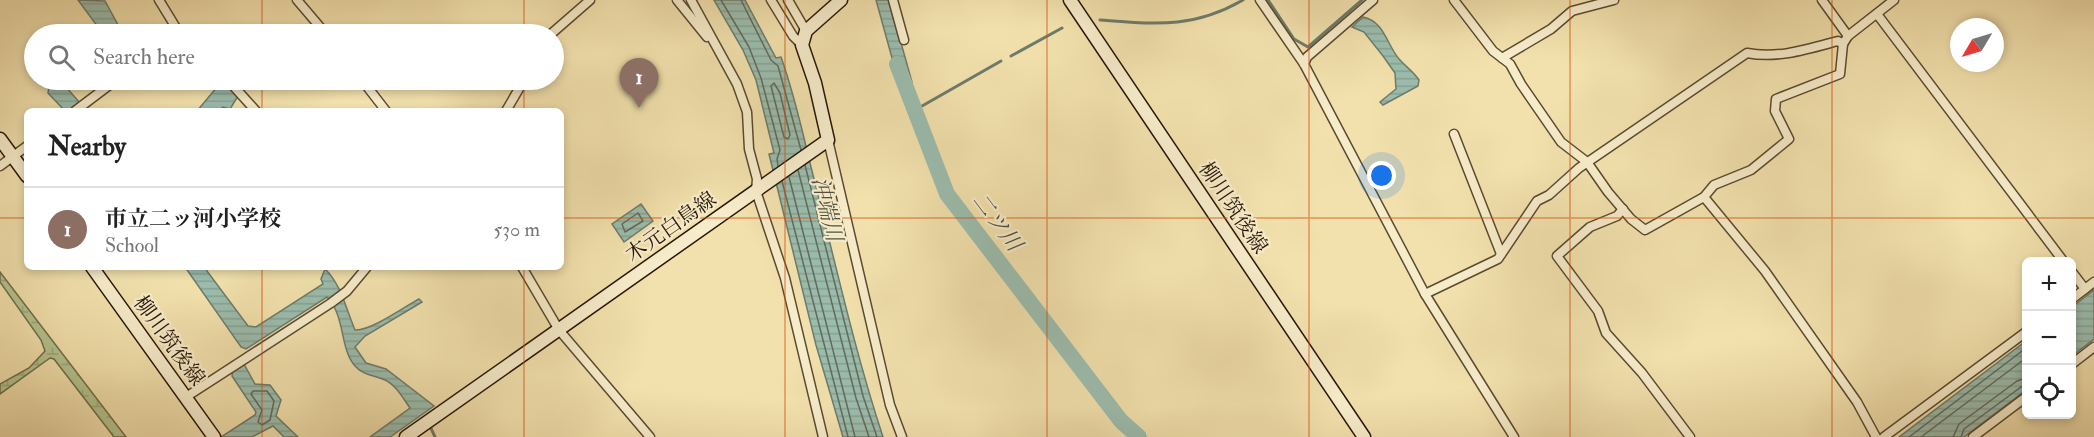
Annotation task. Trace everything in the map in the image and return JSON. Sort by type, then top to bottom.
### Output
[{"type":"main road","points":[[824,143],[815,83],[802,45],[806,31],[841,0]]},
{"type":"main road","name":"柳川筑後線","points":[[1070,0],[1365,437]]},
{"type":"main road","points":[[0,139],[24,172]]},
{"type":"main road","name":"木元白鳥線","points":[[406,437],[824,143]]},
{"type":"main road","name":"柳川筑後線","points":[[94,270],[214,437]]},
{"type":"street","points":[[159,0],[174,24]]},
{"type":"street","points":[[297,0],[317,24]]},
{"type":"street","points":[[562,24],[590,0]]},
{"type":"street","points":[[677,0],[720,53]]},
{"type":"street","points":[[691,0],[737,84],[747,112],[749,148],[756,179],[785,278],[824,437]]},
{"type":"street","points":[[771,0],[793,36],[802,45]]},
{"type":"street","points":[[788,0],[806,31]]},
{"type":"street","points":[[893,0],[904,40]]},
{"type":"street","points":[[1260,0],[1304,64],[1425,294],[1514,437]]},
{"type":"street","points":[[1304,64],[1307,57],[1373,0]]},
{"type":"street","points":[[1455,0],[1493,51],[1510,64],[1561,142],[1587,162],[1623,209],[1645,230],[1704,197],[1714,185],[1751,170],[1790,139],[1774,111],[1776,99],[1840,74],[1846,40],[1822,0]]},
{"type":"street","points":[[1502,58],[1551,28],[1572,11],[1614,0]]},
{"type":"street","points":[[1425,294],[1498,259],[1537,201],[1549,195],[1587,162],[1735,60],[1747,53],[1761,56],[1796,52],[1838,40],[1846,40],[1894,0]]},
{"type":"street","points":[[1877,14],[2061,257]]},
{"type":"street","points":[[79,108],[103,90]]},
{"type":"street","points":[[237,90],[253,108]]},
{"type":"street","points":[[370,90],[384,108]]},
{"type":"street","points":[[508,108],[518,90]]},
{"type":"street","points":[[1454,134],[1501,254]]},
{"type":"street","points":[[824,143],[890,405],[902,437]]},
{"type":"street","points":[[0,166],[24,148]]},
{"type":"street","points":[[1704,197],[1765,271],[1857,402],[1876,437]]},
{"type":"street","points":[[1623,209],[1617,216],[1590,227],[1557,256],[1598,311],[1606,333],[1642,373],[1690,437]]},
{"type":"street","points":[[186,397],[331,303],[346,291],[364,270]]},
{"type":"street","points":[[524,270],[560,330],[624,410],[650,437]]},
{"type":"street","points":[[2076,277],[2085,289]]},
{"type":"street","points":[[2076,295],[2094,282]]},
{"type":"street","points":[[1884,437],[2022,335]]},
{"type":"street","points":[[2076,361],[2094,346]]},
{"type":"street","points":[[1973,437],[2022,401]]},
{"type":"green space","points":[[0,272],[126,437],[114,437],[54,359],[50,358],[0,394],[0,384],[29,368],[45,351],[41,340],[0,282]]},
{"type":"water","points":[[78,0],[105,1],[118,24],[96,24]]},
{"type":"water","name":"沖端川","points":[[714,0],[745,0],[776,58],[781,57],[798,112],[854,337],[883,437],[843,437],[816,345],[769,154],[774,153],[756,80],[743,50]]},
{"type":"water","points":[[876,0],[889,0],[912,82],[900,87]]},
{"type":"water","points":[[1363,17],[1376,23],[1399,59],[1419,80],[1418,86],[1383,105],[1380,102],[1396,89],[1395,73],[1364,32],[1352,27]]},
{"type":"water","points":[[48,90],[69,90],[84,108],[62,108],[48,93]]},
{"type":"water","points":[[215,90],[232,90],[238,96],[231,108],[200,108]]},
{"type":"water","points":[[641,204],[653,221],[624,242],[612,224]]},
{"type":"water","points":[[187,270],[206,270],[248,326],[256,327],[323,284],[321,279],[326,270],[339,289],[355,330],[370,327],[419,299],[422,302],[365,336],[355,347],[366,363],[386,369],[434,406],[390,437],[370,437],[410,408],[393,385],[381,378],[366,374],[355,366],[347,350],[337,314],[327,297],[246,349],[241,347]]},
{"type":"water","points":[[2094,290],[2094,339],[2076,353],[2076,311],[2076,304]]},
{"type":"water","points":[[2022,344],[2022,393],[1964,437],[1899,437]]},
{"type":"water","points":[[244,364],[255,384],[270,385],[281,400],[276,416],[298,437],[284,437],[273,426],[252,437],[221,437],[255,415],[256,412],[232,376],[233,368]]},
{"type":"waterway","points":[[1100,20],[1139,23],[1190,20],[1207,16],[1243,0]]},
{"type":"waterway","points":[[1268,0],[1294,39],[1308,47],[1362,0]]},
{"type":"waterway","points":[[1011,56],[1062,28]]},
{"type":"waterway","points":[[915,110],[1001,61]]},
{"type":"waterway","name":"二ツ川","points":[[897,64],[947,194],[1121,421],[1139,437]]},
{"type":"waterway","points":[[429,424],[435,437]]},
{"type":"place","name":"市立二ッ河小学校","points":[[639,108]]}]
